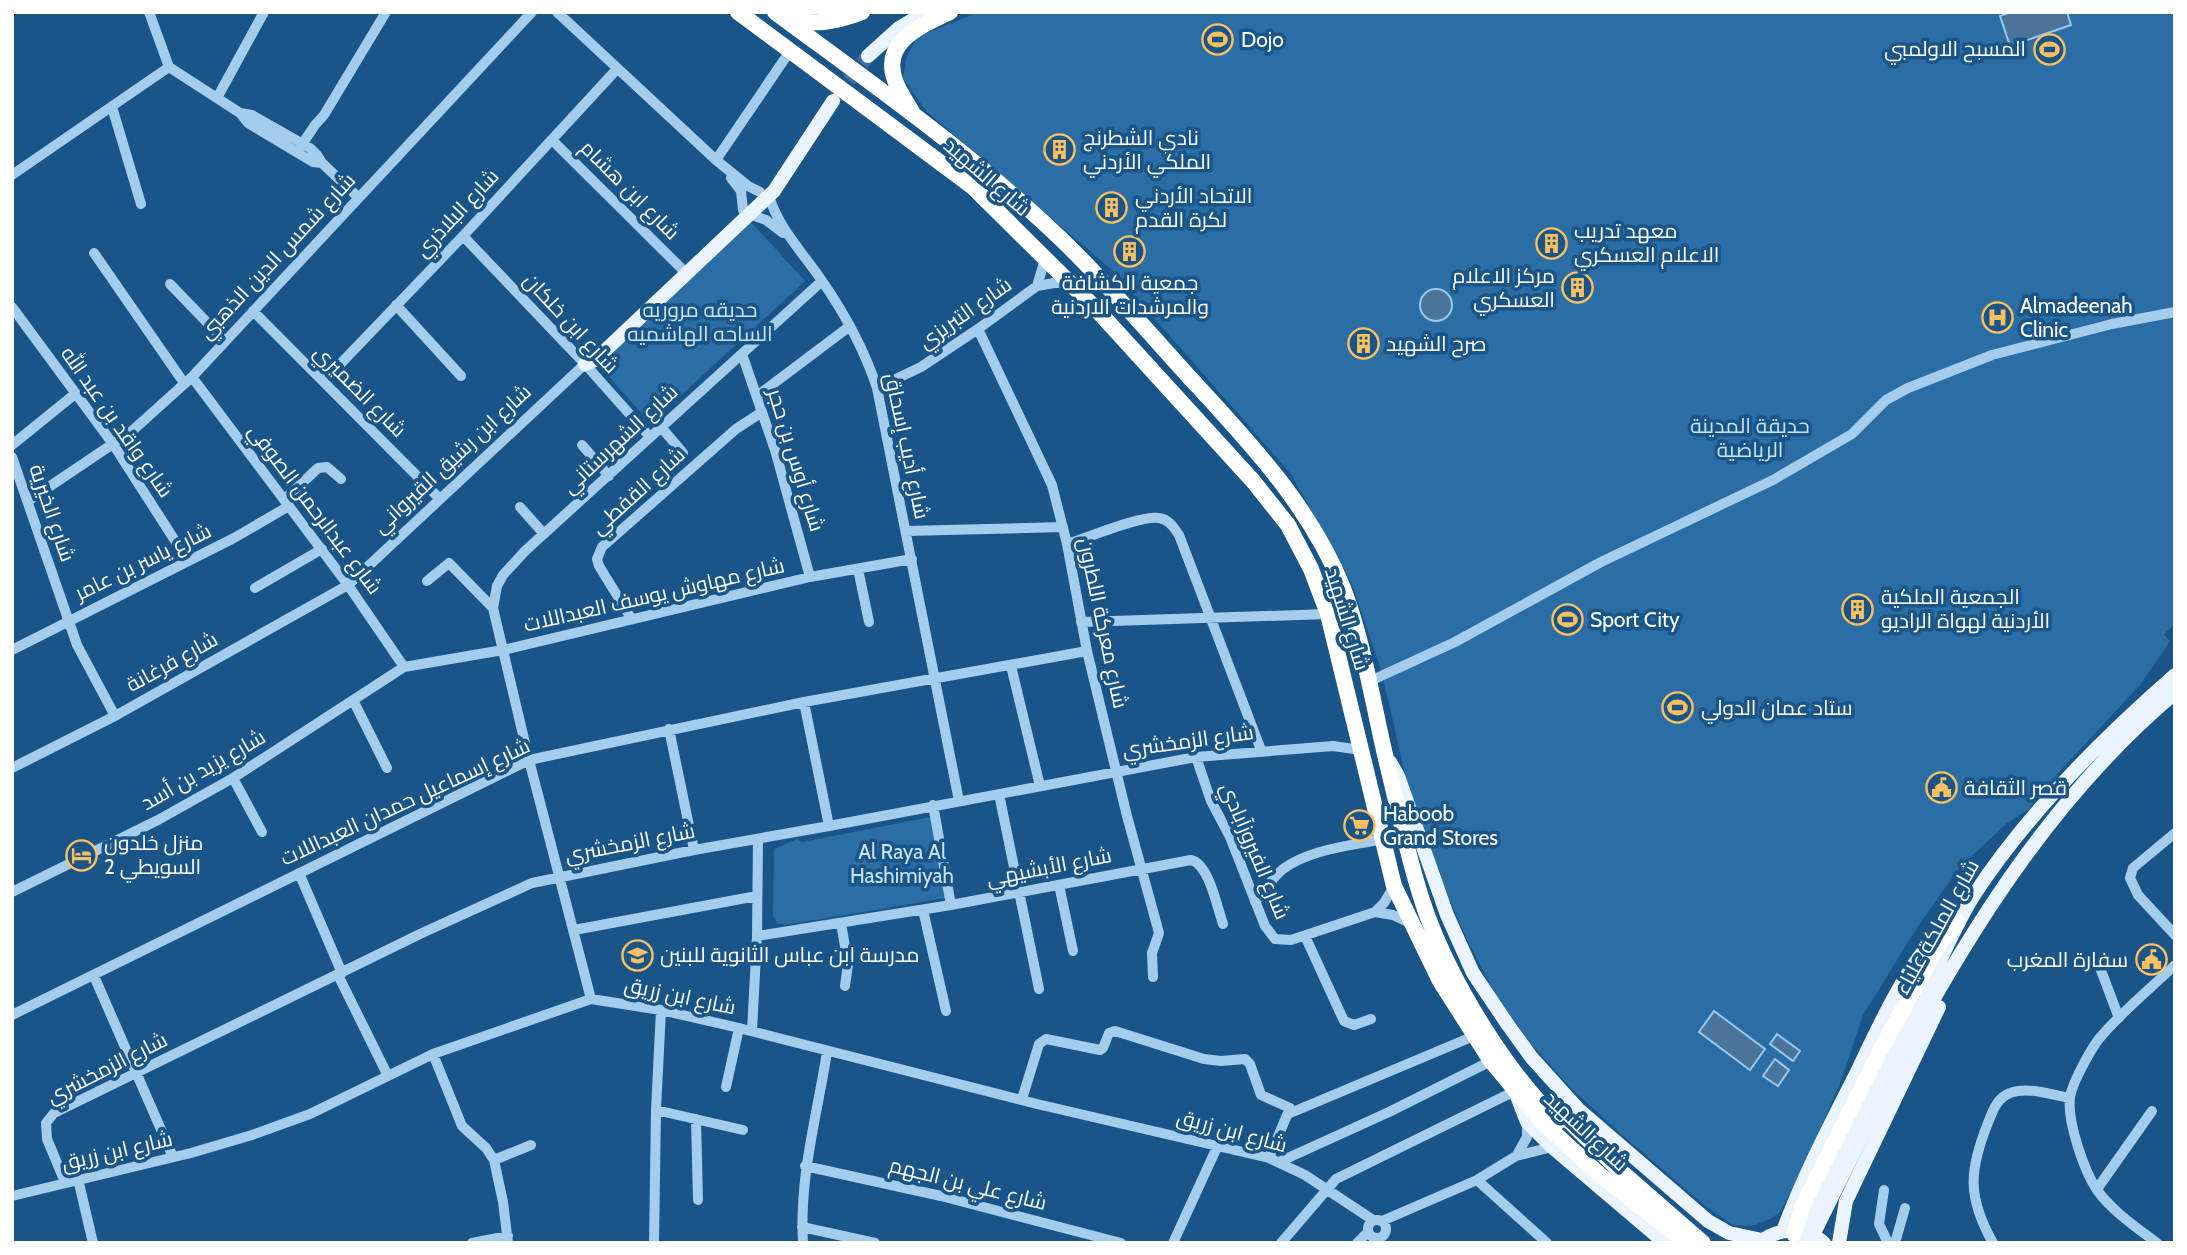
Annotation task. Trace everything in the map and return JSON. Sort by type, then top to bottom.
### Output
[{"type":"highway","name":"شارع الشهيد","points":[[738,12],[973,187],[1071,283],[1254,481],[1288,525],[1311,569],[1328,614],[1394,886],[1440,981],[1491,1061],[1541,1121],[1600,1175],[1687,1243]]},
{"type":"highway","name":"شارع الشهيد","points":[[775,12],[985,172],[1064,241],[1280,478],[1306,517],[1343,588],[1414,871],[1427,914],[1458,984],[1496,1045],[1546,1111],[1605,1166],[1701,1243]]},
{"type":"highway","points":[[775,12],[802,22],[819,23],[862,12]]},
{"type":"highway","points":[[915,117],[893,75],[896,50],[912,31],[950,12]]},
{"type":"highway","points":[[1790,1234],[1794,1234],[1803,1205],[1893,1052],[1939,944],[1958,922]]},
{"type":"highway","points":[[1443,951],[1545,1096],[1701,1243]]},
{"type":"main road","points":[[908,12],[876,35],[864,54],[926,12]]},
{"type":"main road","points":[[746,212],[765,194],[830,98]]},
{"type":"main road","name":"شارع ابن رشيق القيرواني","points":[[585,364],[591,355],[681,268],[746,212]]},
{"type":"main road","name":"شارع ابن رشيق القيرواني","points":[[585,364],[595,360],[746,212]]},
{"type":"main road","name":"شارع الملكة علياء","points":[[1958,922],[2016,837],[2135,710],[2175,675]]},
{"type":"main road","name":"شارع الملكة علياء","points":[[1809,1243],[1893,1052],[2010,877],[2054,818],[2114,750],[2175,692]]},
{"type":"main road","points":[[1386,756],[1398,776],[1447,915],[1473,973],[1532,1058],[1578,1109],[1708,1221],[1740,1236],[1760,1241],[1805,1231],[1824,1243]]},
{"type":"main road","points":[[1790,1234],[1802,1181],[1893,1000],[1927,945],[1958,922]]},
{"type":"main road","points":[[1839,1243],[1846,1201],[1937,1012],[1944,979]]},
{"type":"main road","points":[[1515,1091],[1527,1122],[1552,1147],[1665,1243]]},
{"type":"main road","points":[[1802,1181],[1817,1198],[1831,1203],[1846,1201]]},
{"type":"main road","points":[[1740,1236],[1764,1230],[1790,1234]]},
{"type":"street","points":[[149,12],[169,67],[240,113],[248,123],[303,150],[313,162],[322,163],[358,197]]},
{"type":"street","points":[[217,98],[264,12]]},
{"type":"street","points":[[303,150],[386,12]]},
{"type":"street","name":"شارع شمس الدين الذهبي","points":[[28,501],[113,444],[188,380],[532,12]]},
{"type":"street","points":[[557,12],[716,160],[748,187],[765,194]]},
{"type":"street","points":[[716,160],[790,51]]},
{"type":"street","points":[[12,175],[169,67]]},
{"type":"street","name":"شارع البلاذري","points":[[324,381],[617,69]]},
{"type":"street","points":[[112,107],[141,204]]},
{"type":"street","name":"شارع ابن هشام","points":[[552,140],[681,268]]},
{"type":"street","points":[[716,160],[741,191],[746,212]]},
{"type":"street","name":"شارع أديب إسحاق","points":[[765,194],[793,242],[850,326],[877,388],[959,801]]},
{"type":"street","name":"شارع أديب إسحاق","points":[[746,212],[766,220],[793,242]]},
{"type":"street","name":"شارع ابن خلكان","points":[[463,236],[585,364],[650,437]]},
{"type":"street","name":"شارع عبدالرحمن الصوفي","points":[[93,253],[188,380],[322,549],[404,667]]},
{"type":"street","name":"شارع التبريزي","points":[[1037,286],[1043,255]]},
{"type":"street","name":"شارع الشهرستاني","points":[[493,608],[497,586],[503,575],[544,534],[822,281]]},
{"type":"street","name":"شارع التبريزي","points":[[877,388],[907,375],[978,329],[1037,286],[1071,283]]},
{"type":"street","points":[[170,284],[224,340]]},
{"type":"street","points":[[396,305],[461,376]]},
{"type":"street","name":"شارع واقد بن عبد الله","points":[[12,307],[113,444],[188,561]]},
{"type":"street","name":"شارع الضميري","points":[[253,311],[440,499]]},
{"type":"street","points":[[1368,682],[1455,642],[1601,562],[1773,480],[1852,433],[1886,400],[1908,388],[1992,355],[2112,324],[2175,312]]},
{"type":"street","points":[[757,396],[850,326]]},
{"type":"street","name":"شارع معركة اللطرون","points":[[978,329],[1046,468],[1068,544],[1087,651],[1159,933],[1152,953],[1153,977]]},
{"type":"street","name":"شارع أوس بن حجر","points":[[742,354],[784,482],[810,577]]},
{"type":"street","name":"شارع ابن رشيق القيرواني","points":[[348,584],[585,364]]},
{"type":"street","points":[[12,445],[75,394]]},
{"type":"street","name":"شارع القفطي","points":[[631,618],[599,566],[597,559],[602,547],[736,429],[762,412]]},
{"type":"street","points":[[661,427],[683,453]]},
{"type":"street","points":[[582,445],[609,476]]},
{"type":"street","name":"شارع الخيرية","points":[[12,457],[67,621],[115,716]]},
{"type":"street","name":"شارع ياسر بن عامر","points":[[12,650],[234,538],[287,503],[318,468],[327,467],[341,479]]},
{"type":"street","points":[[520,507],[544,534]]},
{"type":"street","points":[[1068,544],[1146,519],[1166,520],[1179,536],[1261,750]]},
{"type":"street","points":[[906,531],[1063,527]]},
{"type":"street","points":[[255,588],[322,549]]},
{"type":"street","name":"شارع مهاوش يوسف العبداللات","points":[[404,667],[503,650],[810,577],[912,559]]},
{"type":"street","points":[[427,581],[449,563],[493,608],[591,999]]},
{"type":"street","points":[[858,569],[869,622]]},
{"type":"street","name":"شارع فرغانة","points":[[12,768],[115,716],[348,584]]},
{"type":"street","points":[[1081,622],[1328,614]]},
{"type":"street","name":"شارع إسماعيل حمدان العبداللات","points":[[12,1015],[529,760],[804,702],[1087,651]]},
{"type":"street","points":[[1011,666],[1040,786]]},
{"type":"street","name":"شارع يزيد بن أسد","points":[[12,892],[158,820],[233,778],[404,667]]},
{"type":"street","points":[[353,700],[387,768]]},
{"type":"street","points":[[804,702],[829,827]]},
{"type":"street","points":[[1333,746],[1346,736],[1354,721]]},
{"type":"street","points":[[669,729],[694,850]]},
{"type":"street","name":"شارع الزمخشري","points":[[65,1182],[47,1139],[47,1120],[54,1114],[531,883],[1196,757],[1333,746],[1361,750]]},
{"type":"street","name":"شارع الفيروزآبادي","points":[[1196,757],[1211,801],[1230,837],[1267,931],[1275,939],[1286,941],[1306,936],[1375,912]]},
{"type":"street","points":[[233,778],[262,832]]},
{"type":"street","points":[[999,794],[1039,989]]},
{"type":"street","points":[[933,805],[951,905]]},
{"type":"street","points":[[2175,833],[2133,868],[2130,878],[2138,895],[2175,935]]},
{"type":"street","points":[[752,1031],[758,839]]},
{"type":"street","points":[[1255,902],[1282,870],[1302,858],[1382,839]]},
{"type":"street","name":"شارع الأبشيهي","points":[[757,936],[923,910],[1191,860],[1205,871],[1223,924]]},
{"type":"street","points":[[299,873],[340,974],[388,1076]]},
{"type":"street","points":[[1059,886],[1073,951]]},
{"type":"street","points":[[1375,912],[1394,886]]},
{"type":"street","points":[[574,930],[757,896]]},
{"type":"street","points":[[923,910],[946,1011]]},
{"type":"street","points":[[1375,912],[1393,915],[1410,923]]},
{"type":"street","points":[[841,923],[848,964],[845,986]]},
{"type":"street","points":[[1306,936],[1344,1021],[1354,1025],[1371,1018]]},
{"type":"street","points":[[2099,965],[2119,1018]]},
{"type":"street","points":[[2157,1243],[2117,1211],[2096,1189],[2081,1161],[2070,1098],[2086,1058],[2098,1041],[2175,965]]},
{"type":"street","points":[[93,976],[173,1157]]},
{"type":"street","name":"شارع ابن زريق","points":[[12,1196],[252,1135],[310,1114],[433,1054],[591,999],[661,1010],[752,1031],[827,1052],[1274,1160],[1326,1188],[1347,1203],[1378,1232]]},
{"type":"street","points":[[654,1243],[661,1010]]},
{"type":"street","points":[[726,1087],[738,1028]]},
{"type":"street","points":[[1022,1099],[1039,1044],[1049,1038],[1100,1050],[1112,1031],[1204,1059],[1245,1059],[1250,1064],[1261,1095],[1289,1106],[1274,1160]]},
{"type":"street","points":[[1288,1114],[1474,1036]]},
{"type":"street","points":[[803,1243],[805,1166],[827,1052]]},
{"type":"street","points":[[433,1054],[462,1126],[486,1148],[494,1160],[508,1239],[472,1243]]},
{"type":"street","points":[[1274,1160],[1389,1112],[1491,1061]]},
{"type":"street","points":[[1280,1243],[1336,1179],[1515,1091]]},
{"type":"street","points":[[1993,1243],[1977,1209],[1973,1171],[1976,1152],[1994,1107],[2001,1098],[2020,1091],[2070,1098]]},
{"type":"street","points":[[656,1110],[743,1130]]},
{"type":"street","points":[[2096,1189],[2152,1111]]},
{"type":"street","points":[[696,1119],[698,1200]]},
{"type":"street","points":[[1357,1243],[1406,1212],[1477,1180],[1516,1156],[1522,1151],[1528,1137],[1527,1122]]},
{"type":"street","points":[[494,1160],[531,1144]]},
{"type":"street","points":[[1173,1243],[1218,1145]]},
{"type":"street","points":[[1516,1156],[1552,1147]]},
{"type":"street","name":"شارع علي بن الجهم","points":[[805,1166],[942,1196],[1121,1243]]},
{"type":"street","points":[[78,1179],[93,1243]]},
{"type":"street","points":[[1477,1180],[1547,1243]]},
{"type":"street","points":[[1884,1190],[1879,1224],[1888,1243]]},
{"type":"street","points":[[1895,1243],[1905,1208]]},
{"type":"street","points":[[802,1227],[875,1243]]},
{"type":"green space","name":"حديقة المدينة الرياضية","points":[[979,12],[2175,12],[2175,624],[2164,634],[2170,641],[2140,685],[2060,771],[2029,809],[2007,823],[1960,867],[1918,926],[1863,1015],[1842,1078],[1800,1177],[1779,1213],[1770,1219],[1752,1226],[1733,1225],[1703,1204],[1571,1088],[1533,1046],[1498,999],[1467,940],[1415,818],[1382,673],[1352,584],[1291,474],[1111,269],[926,111],[903,78],[907,56],[917,37]]},
{"type":"green space","name":"حديقه مروريه الساحه الهاشميه","points":[[750,221],[805,281],[651,423],[596,363]]},
{"type":"green space","name":"Al Raya Al Hashimiyah","points":[[936,816],[952,897],[785,925],[777,923],[773,916],[774,849],[797,839],[802,842]]},
{"type":"shaded area","points":[[2011,12],[2067,12],[2071,25],[2010,46],[2000,16]]},
{"type":"shaded area","points":[[1436,289],[1447,294],[1452,305],[1447,316],[1436,321],[1425,316],[1420,305],[1425,294]]},
{"type":"shaded area","points":[[1714,1011],[1765,1049],[1750,1070],[1699,1032]]},
{"type":"shaded area","points":[[1777,1034],[1800,1051],[1793,1061],[1770,1044]]},
{"type":"shaded area","points":[[1775,1059],[1789,1070],[1778,1086],[1763,1076]]},
{"type":"tunnel","points":[[836,97],[868,56]]},
{"type":"place","name":"Dojo","points":[[1218,40]]},
{"type":"place","name":"المسبح الاولمبي","points":[[2049,49]]},
{"type":"place","name":"نادي الشطرنج الملكي الأردني","points":[[1060,150]]},
{"type":"place","name":"الاتحاد الأردني لكرة القدم","points":[[1112,208]]},
{"type":"place","name":"معهد تدريب الاعلام العسكري","points":[[1551,243]]},
{"type":"place","name":"جمعية الكشافة والمرشدات الاردنية","points":[[1130,251]]},
{"type":"place","name":"مركز الاعلام العسكري","points":[[1578,288]]},
{"type":"place","name":"Almadeenah Clinic","points":[[1997,318]]},
{"type":"place","name":"صرح الشهيد","points":[[1363,344]]},
{"type":"place","name":"الجمعية الملكية الأردنية لهواة الراديو","points":[[1858,609]]},
{"type":"place","name":"Sport City","points":[[1567,620]]},
{"type":"place","name":"ستاد عمان الدولي","points":[[1678,708]]},
{"type":"place","name":"قصر الثقافة","points":[[1941,788]]},
{"type":"place","name":"Haboob Grand Stores","points":[[1360,826]]},
{"type":"place","name":"منزل خلدون السويطي 2","points":[[81,855]]},
{"type":"place","name":"مدرسة ابن عباس الثانوية للبنين","points":[[637,955]]},
{"type":"place","name":"سفارة المغرب","points":[[2151,960]]}]
